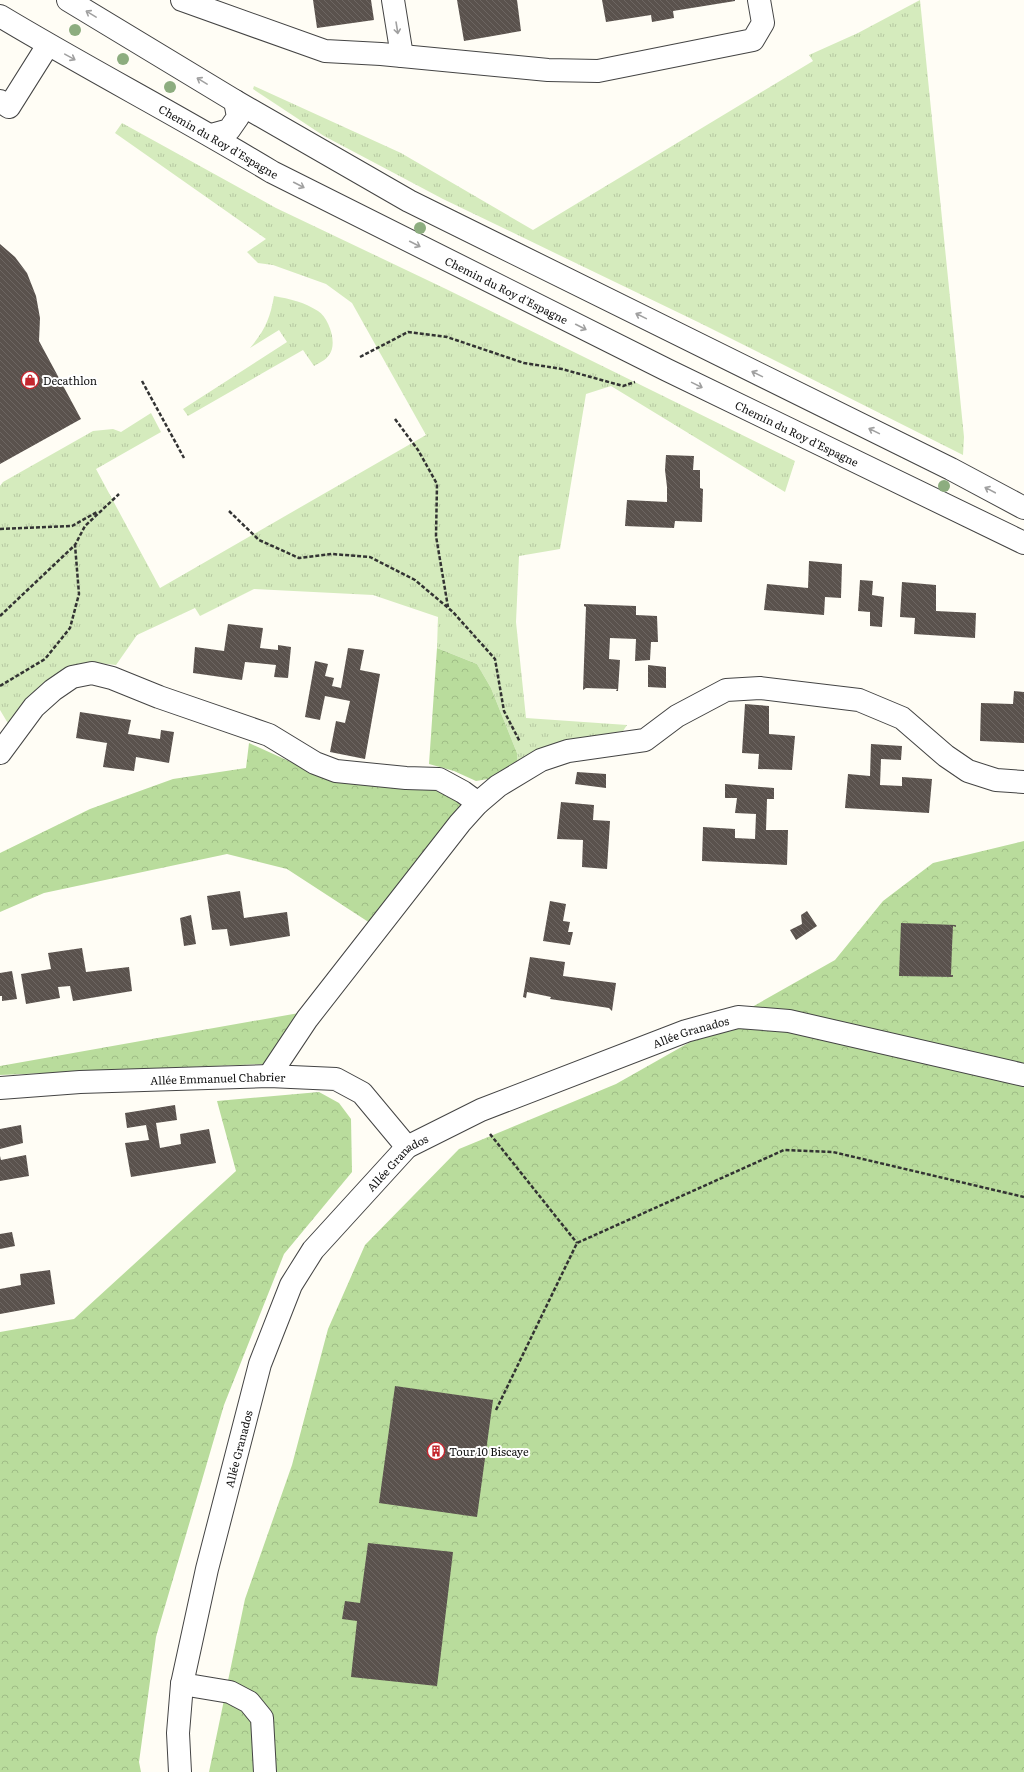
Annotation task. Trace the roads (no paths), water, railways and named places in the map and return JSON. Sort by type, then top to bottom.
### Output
[{"type":"street","points":[[68,0],[235,101],[409,201],[1024,508]]},
{"type":"street","points":[[182,0],[325,52],[402,56],[548,70],[598,71],[753,40],[763,23],[759,0]]},
{"type":"street","points":[[393,0],[402,56]]},
{"type":"street","name":"Chemin du Roy d'Espagne","points":[[0,16],[48,45],[211,135],[272,172],[667,370],[1024,542]]},
{"type":"street","points":[[0,101],[9,107],[48,45]]},
{"type":"street","points":[[211,135],[229,130],[238,117],[235,101]]},
{"type":"street","points":[[0,753],[34,707],[53,690],[72,678],[92,673],[112,678],[159,697],[269,735],[314,763],[336,771],[406,778],[439,779],[463,792],[478,803]]},
{"type":"street","points":[[269,1076],[307,1019],[430,860],[478,803],[498,786],[541,760],[568,751],[644,740],[678,716],[726,690],[760,688],[859,700],[902,718],[946,756],[968,771],[996,780],[1024,782]]},
{"type":"street","name":"Allée Granados","points":[[180,1772],[178,1733],[182,1684],[207,1569],[258,1371],[274,1324],[291,1285],[313,1250],[407,1147],[481,1110],[686,1030],[738,1017],[789,1022],[1024,1075]]},
{"type":"street","name":"Allée Emmanuel Chabrier","points":[[0,1088],[80,1082],[269,1076],[336,1078],[362,1093],[407,1147]]},
{"type":"street","points":[[182,1684],[230,1692],[249,1702],[262,1718],[265,1772]]},
{"type":"place","name":"Decathlon","points":[[30,380]]},
{"type":"place","name":"Tour 10 Biscaye","points":[[436,1451]]}]
